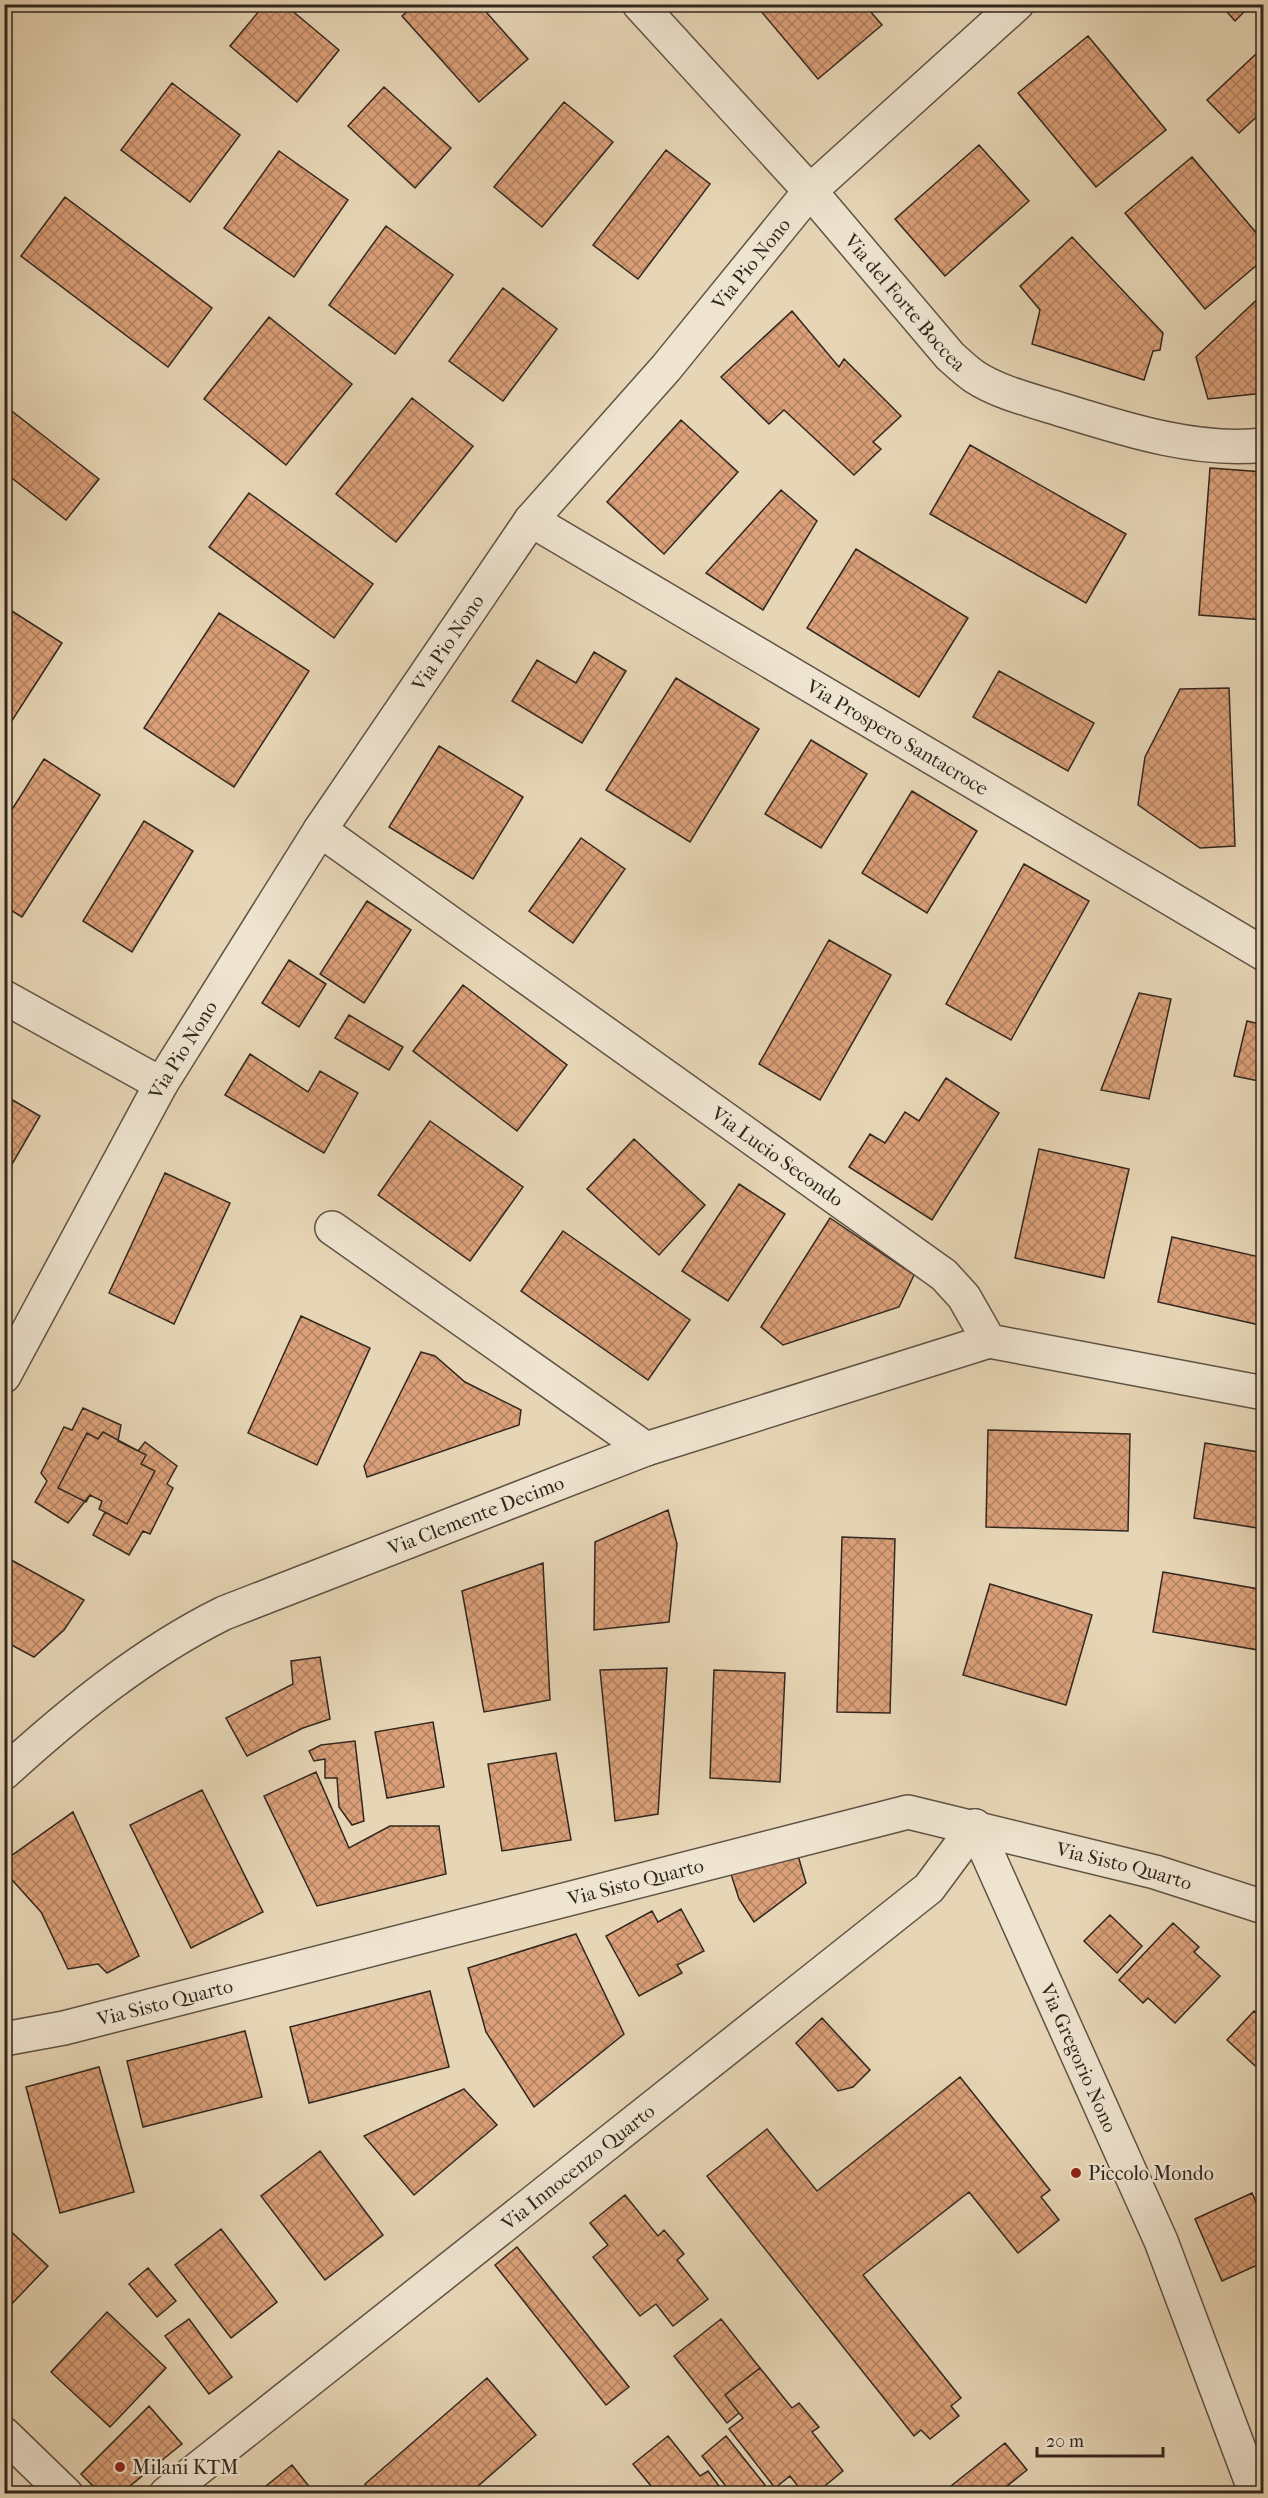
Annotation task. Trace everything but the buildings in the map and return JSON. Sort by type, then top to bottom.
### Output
[{"type":"street","name":"Via del Forte Boccea","points":[[639,4],[810,191],[950,356],[976,378],[1028,399],[1095,420],[1181,441],[1218,446],[1263,445]]},
{"type":"street","name":"Via Pio Nono","points":[[4,1376],[161,1084],[320,830],[531,520],[666,368],[810,191],[1017,4]]},
{"type":"street","name":"Via Prospero Santacroce","points":[[531,520],[1263,954]]},
{"type":"street","name":"Via Lucio Secondo","points":[[320,830],[944,1275],[964,1297],[989,1341]]},
{"type":"street","points":[[4,997],[161,1084]]},
{"type":"street","points":[[332,1228],[646,1449]]},
{"type":"street","points":[[989,1341],[1022,1349],[1180,1375],[1263,1393]]},
{"type":"street","name":"Via Clemente Decimo","points":[[4,1773],[92,1699],[158,1651],[196,1627],[271,1593],[413,1541],[646,1449],[989,1341]]},
{"type":"street","name":"Via Sisto Quarto","points":[[4,2039],[64,2028],[908,1812],[975,1826],[1155,1872],[1263,1907]]},
{"type":"street","name":"Via Innocenzo Quarto","points":[[166,2493],[929,1888],[975,1826]]},
{"type":"street","name":"Via Gregorio Nono","points":[[975,1826],[1161,2241],[1256,2493]]},
{"type":"street","points":[[4,2434],[66,2493]]},
{"type":"place","name":"Piccolo Mondo","points":[[1076,2173]]},
{"type":"place","name":"Milani KTM","points":[[120,2467]]}]
